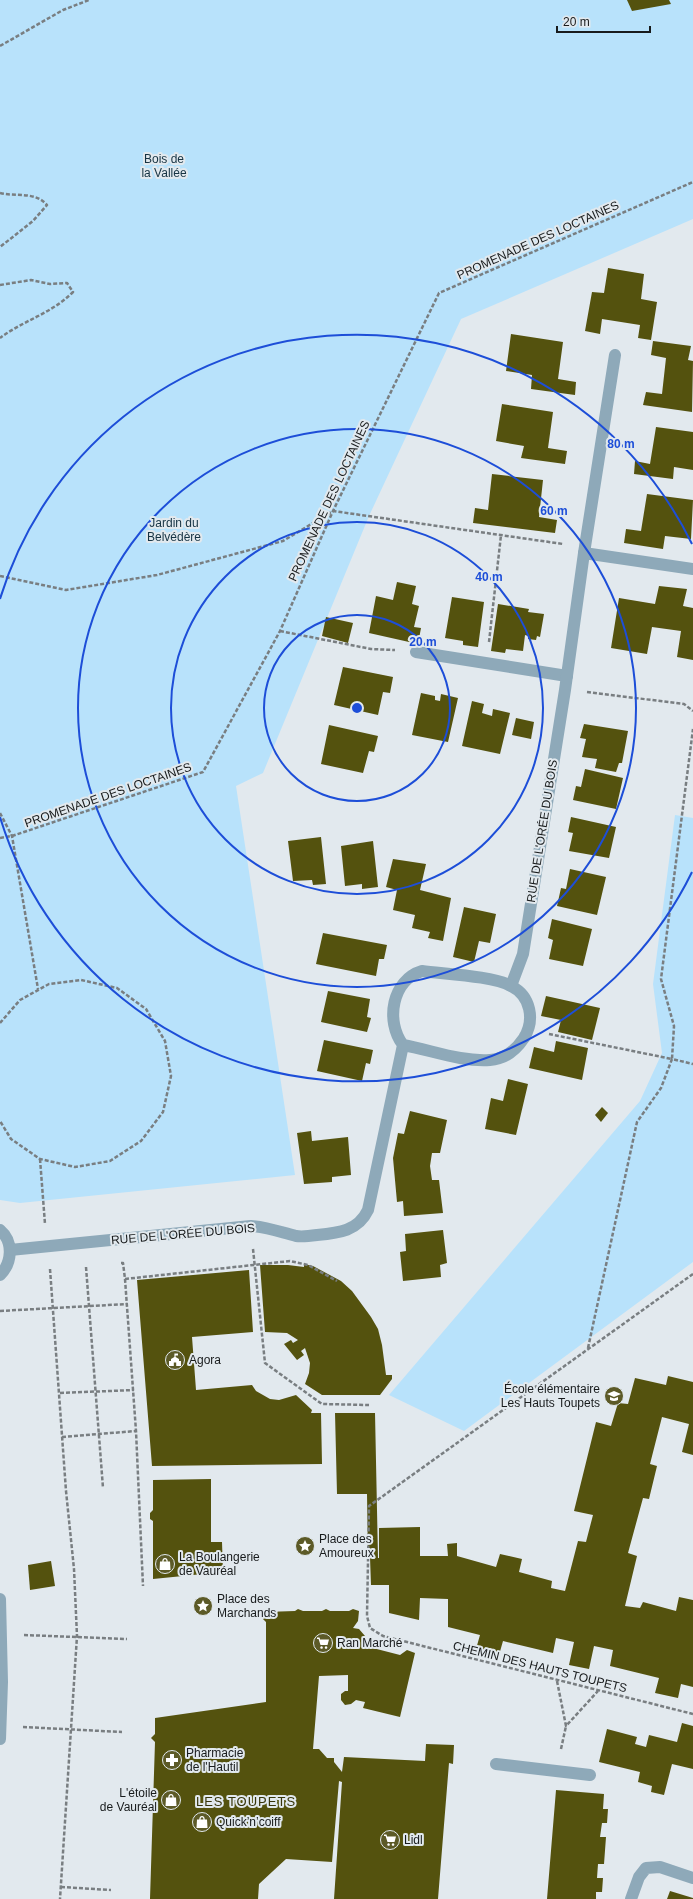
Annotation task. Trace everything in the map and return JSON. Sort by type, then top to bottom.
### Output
[{"type":"street","name":"RUE DE L'ORÉE DU BOIS","points":[[512,986],[523,954],[565,690],[615,355]]},
{"type":"street","points":[[585,550],[693,569]]},
{"type":"street","points":[[416,652],[567,676]]},
{"type":"street","points":[[422,971],[495,980],[512,986],[528,1002],[531,1016],[528,1030],[518,1047],[504,1056],[491,1060],[477,1060],[403,1045],[397,1036],[393,1024],[393,1012],[404,982],[411,974],[422,971]]},
{"type":"street","name":"RUE DE L'ORÉE DU BOIS","points":[[10,1250],[251,1226],[272,1229],[297,1236],[310,1236],[347,1231],[364,1218],[368,1210],[403,1045]]},
{"type":"street","points":[[0,1230],[8,1240],[10,1250],[9,1262],[0,1275]]},
{"type":"street","points":[[0,1599],[0,1739]]},
{"type":"street","points":[[496,1764],[590,1775]]},
{"type":"street","points":[[631,1899],[639,1877],[646,1868],[660,1867],[693,1878]]},
{"type":"path","points":[[0,46],[62,10],[89,0]]},
{"type":"path","name":"PROMENADE DES LOCTAINES","points":[[0,838],[12,836],[202,772],[280,631],[333,511],[439,293],[693,182]]},
{"type":"path","points":[[0,193],[10,195],[30,195],[42,200],[46,205],[33,221],[0,247]]},
{"type":"path","points":[[0,285],[31,280],[50,284],[67,283],[73,292],[62,303],[16,326],[0,338]]},
{"type":"path","points":[[0,576],[66,590],[157,575],[283,541],[333,511],[501,535],[585,550]]},
{"type":"path","points":[[487,663],[501,535]]},
{"type":"path","points":[[280,631],[371,649],[416,652]]},
{"type":"path","points":[[565,690],[684,704],[693,711]]},
{"type":"path","points":[[588,1348],[637,1122],[661,1088],[672,1059],[674,1026],[661,979],[693,729]]},
{"type":"path","points":[[0,813],[12,836],[38,989]]},
{"type":"path","points":[[0,1023],[20,1000],[49,984],[81,980],[117,988],[146,1010],[165,1040],[171,1076],[163,1112],[141,1141],[110,1161],[75,1167],[40,1159],[11,1139],[0,1121]]},
{"type":"path","points":[[528,1030],[693,1064]]},
{"type":"path","points":[[40,1159],[74,1569],[77,1636],[60,1899]]},
{"type":"path","points":[[251,1226],[265,1363],[322,1404],[369,1405]]},
{"type":"path","points":[[125,1279],[290,1261],[308,1265],[337,1281]]},
{"type":"path","points":[[116,1264],[123,1263],[125,1279],[134,1390],[143,1586]]},
{"type":"path","points":[[79,1267],[93,1266]]},
{"type":"path","points":[[86,1267],[103,1488]]},
{"type":"path","points":[[50,1270],[57,1269]]},
{"type":"path","points":[[588,1348],[693,1274]]},
{"type":"path","points":[[0,1311],[127,1304]]},
{"type":"path","name":"CHEMIN DES HAUTS TOUPETS","points":[[588,1348],[369,1506],[367,1616],[370,1628],[383,1636],[693,1714]]},
{"type":"path","points":[[60,1393],[134,1390]]},
{"type":"path","points":[[62,1437],[136,1431]]},
{"type":"path","points":[[1,1635],[77,1636],[127,1639]]},
{"type":"path","points":[[557,1681],[566,1726],[598,1691]]},
{"type":"path","points":[[18,1726],[122,1732]]},
{"type":"path","points":[[61,1887],[111,1890]]},
{"type":"green space","name":"Jardin du Belvédère","points":[[0,0],[693,0],[693,219],[461,319],[369,516],[263,773],[236,786],[295,1175],[20,1203],[0,1200]]},
{"type":"green space","points":[[675,815],[693,818],[693,1262],[464,1431],[389,1395],[640,1101],[662,1053],[653,984]]},
{"type":"building","points":[[627,0],[669,0],[671,4],[632,11]]},
{"type":"building","points":[[608,268],[644,274],[641,299],[657,302],[651,340],[638,338],[640,325],[602,319],[600,334],[585,331],[592,292],[604,293]]},
{"type":"building","points":[[511,334],[563,342],[558,379],[576,382],[575,395],[531,389],[532,375],[506,371]]},
{"type":"building","points":[[653,341],[691,346],[688,360],[693,361],[692,412],[643,405],[646,392],[662,394],[666,358],[651,355]]},
{"type":"building","points":[[502,404],[553,412],[548,448],[567,451],[565,464],[521,458],[524,446],[496,441]]},
{"type":"building","points":[[656,427],[693,432],[693,470],[674,467],[673,479],[634,474],[635,461],[650,464]]},
{"type":"building","points":[[492,474],[543,480],[539,517],[557,520],[555,533],[473,523],[475,508],[488,510]]},
{"type":"building","points":[[647,494],[693,500],[691,539],[665,536],[663,549],[624,543],[626,529],[641,531]]},
{"type":"building","points":[[397,582],[416,586],[412,604],[419,606],[414,627],[421,628],[418,644],[369,633],[376,596],[393,600]]},
{"type":"building","points":[[659,586],[687,589],[683,606],[693,608],[693,660],[677,657],[681,631],[652,627],[647,654],[611,648],[619,598],[655,604]]},
{"type":"building","points":[[452,597],[484,602],[478,647],[463,645],[463,641],[445,638]]},
{"type":"building","points":[[498,604],[529,609],[528,612],[544,614],[540,637],[537,636],[536,640],[528,639],[528,636],[525,635],[523,651],[506,649],[505,653],[491,651]]},
{"type":"building","points":[[326,617],[353,623],[348,643],[322,636]]},
{"type":"building","points":[[343,667],[393,677],[390,693],[383,692],[378,715],[334,705]]},
{"type":"building","points":[[421,693],[435,696],[435,700],[440,701],[441,694],[458,698],[448,742],[412,735]]},
{"type":"building","points":[[472,701],[484,704],[482,713],[492,716],[493,709],[510,713],[500,754],[462,746]]},
{"type":"building","points":[[516,718],[534,722],[531,739],[512,735]]},
{"type":"building","points":[[584,724],[628,731],[622,763],[619,763],[616,772],[595,768],[597,759],[582,757],[586,739],[580,738]]},
{"type":"building","points":[[329,725],[378,736],[374,752],[369,751],[363,773],[321,764]]},
{"type":"building","points":[[585,769],[623,778],[616,809],[573,800],[576,786],[581,787]]},
{"type":"building","points":[[571,817],[616,827],[609,858],[569,851],[573,833],[568,832]]},
{"type":"building","points":[[321,837],[326,884],[313,885],[312,880],[293,881],[288,841]]},
{"type":"building","points":[[373,841],[378,887],[362,889],[362,884],[345,886],[341,846]]},
{"type":"building","points":[[393,859],[426,864],[420,890],[451,898],[443,941],[428,938],[430,932],[412,928],[415,915],[393,910],[397,890],[386,887]]},
{"type":"building","points":[[570,869],[606,877],[597,915],[557,906],[561,888],[566,889]]},
{"type":"building","points":[[464,907],[496,914],[490,943],[479,941],[474,962],[453,957]]},
{"type":"building","points":[[552,919],[592,929],[583,966],[549,959],[553,940],[548,938]]},
{"type":"building","points":[[323,933],[387,945],[384,959],[379,959],[376,976],[316,964]]},
{"type":"building","points":[[328,991],[370,999],[367,1017],[371,1018],[367,1032],[321,1022]]},
{"type":"building","points":[[546,996],[600,1008],[592,1040],[558,1032],[561,1020],[541,1016]]},
{"type":"building","points":[[324,1040],[373,1050],[370,1064],[366,1063],[362,1081],[317,1071]]},
{"type":"building","points":[[556,1041],[588,1048],[582,1080],[529,1068],[534,1047],[554,1052]]},
{"type":"building","points":[[508,1079],[528,1084],[516,1135],[485,1129],[491,1098],[503,1101]]},
{"type":"building","points":[[602,1107],[608,1113],[601,1122],[595,1115]]},
{"type":"building","points":[[410,1111],[447,1120],[440,1153],[432,1153],[430,1166],[432,1180],[439,1180],[443,1213],[404,1216],[403,1201],[397,1202],[393,1158],[398,1133],[404,1134]]},
{"type":"building","points":[[311,1131],[312,1141],[348,1137],[351,1175],[332,1177],[332,1182],[304,1184],[297,1133]]},
{"type":"building","points":[[443,1230],[447,1263],[440,1265],[441,1277],[403,1281],[400,1252],[406,1251],[405,1234]]},
{"type":"building","points":[[304,1264],[313,1266],[341,1281],[352,1291],[378,1329],[386,1375],[392,1375],[392,1379],[380,1395],[322,1395],[305,1384],[309,1373],[310,1363],[305,1348],[301,1351],[304,1355],[297,1360],[284,1344],[291,1340],[293,1343],[298,1340],[287,1333],[265,1332],[260,1265],[288,1265],[304,1267]]},
{"type":"building","points":[[249,1270],[253,1332],[192,1337],[196,1390],[252,1385],[256,1391],[270,1399],[279,1400],[296,1395],[312,1410],[311,1413],[321,1413],[322,1464],[152,1466],[137,1280]]},
{"type":"building","points":[[668,1376],[693,1382],[693,1455],[682,1452],[689,1424],[662,1417],[650,1464],[657,1466],[649,1499],[643,1498],[628,1553],[637,1556],[625,1606],[640,1608],[643,1602],[676,1611],[679,1597],[693,1600],[693,1687],[681,1684],[678,1698],[655,1693],[659,1678],[610,1666],[613,1650],[594,1646],[589,1669],[569,1665],[574,1642],[556,1638],[553,1653],[503,1641],[499,1655],[476,1649],[480,1635],[448,1627],[448,1599],[420,1598],[419,1620],[389,1613],[389,1585],[371,1585],[370,1557],[368,1558],[367,1494],[337,1494],[335,1413],[375,1413],[378,1558],[379,1528],[420,1527],[420,1556],[448,1556],[447,1544],[457,1543],[457,1556],[496,1567],[500,1554],[522,1559],[519,1572],[552,1581],[551,1588],[565,1591],[578,1541],[586,1542],[593,1515],[574,1511],[596,1422],[611,1426],[618,1403],[628,1404],[635,1378],[666,1385]]},
{"type":"building","points":[[211,1479],[211,1542],[222,1542],[223,1572],[153,1579],[153,1521],[150,1519],[150,1513],[153,1510],[153,1480]]},
{"type":"building","points":[[51,1561],[55,1586],[30,1590],[28,1565]]},
{"type":"building","points":[[298,1609],[303,1611],[322,1611],[326,1609],[330,1611],[349,1611],[353,1609],[359,1611],[358,1621],[353,1628],[359,1629],[365,1636],[365,1646],[400,1655],[407,1650],[415,1653],[400,1717],[363,1708],[365,1702],[356,1700],[351,1704],[345,1705],[341,1700],[341,1694],[348,1691],[348,1675],[319,1676],[313,1749],[319,1749],[327,1758],[334,1758],[334,1762],[342,1772],[344,1757],[425,1761],[426,1744],[454,1745],[453,1764],[449,1763],[438,1899],[334,1899],[342,1782],[339,1781],[332,1862],[286,1859],[259,1884],[258,1899],[150,1899],[155,1742],[151,1738],[155,1734],[155,1718],[266,1702],[266,1622],[261,1617],[265,1612],[295,1611]]},
{"type":"building","points":[[682,1723],[693,1726],[693,1769],[672,1764],[664,1795],[651,1792],[652,1786],[638,1782],[640,1772],[599,1762],[607,1729],[637,1737],[635,1744],[646,1747],[649,1735],[677,1742]]},
{"type":"building","points":[[556,1790],[604,1794],[603,1809],[608,1809],[607,1823],[602,1823],[600,1837],[606,1837],[604,1864],[598,1864],[597,1878],[603,1878],[602,1892],[596,1892],[596,1899],[547,1899]]},
{"type":"building","points":[[670,1891],[693,1898],[693,1899],[667,1899]]},
{"type":"place","name":"Agora","points":[[175,1360]]},
{"type":"place","name":"École élémentaire Les Hauts Toupets","points":[[614,1396]]},
{"type":"place","name":"Place des Amoureux","points":[[305,1546]]},
{"type":"place","name":"La Boulangerie de Vauréal","points":[[165,1564]]},
{"type":"place","name":"Place des Marchands","points":[[203,1606]]},
{"type":"place","name":"Ran Marché","points":[[323,1643]]},
{"type":"place","name":"Pharmacie de l'Hautil","points":[[172,1760]]},
{"type":"place","name":"L'étoile de Vauréal","points":[[171,1800]]},
{"type":"place","name":"Quick’n’coiff","points":[[202,1822]]},
{"type":"place","name":"Lidl","points":[[390,1840]]},
{"type":"district","name":"LES TOUPETS","points":[[246,1801]]},
{"type":"park label","name":"Bois de la Vallée","points":[[164,166]]}]
